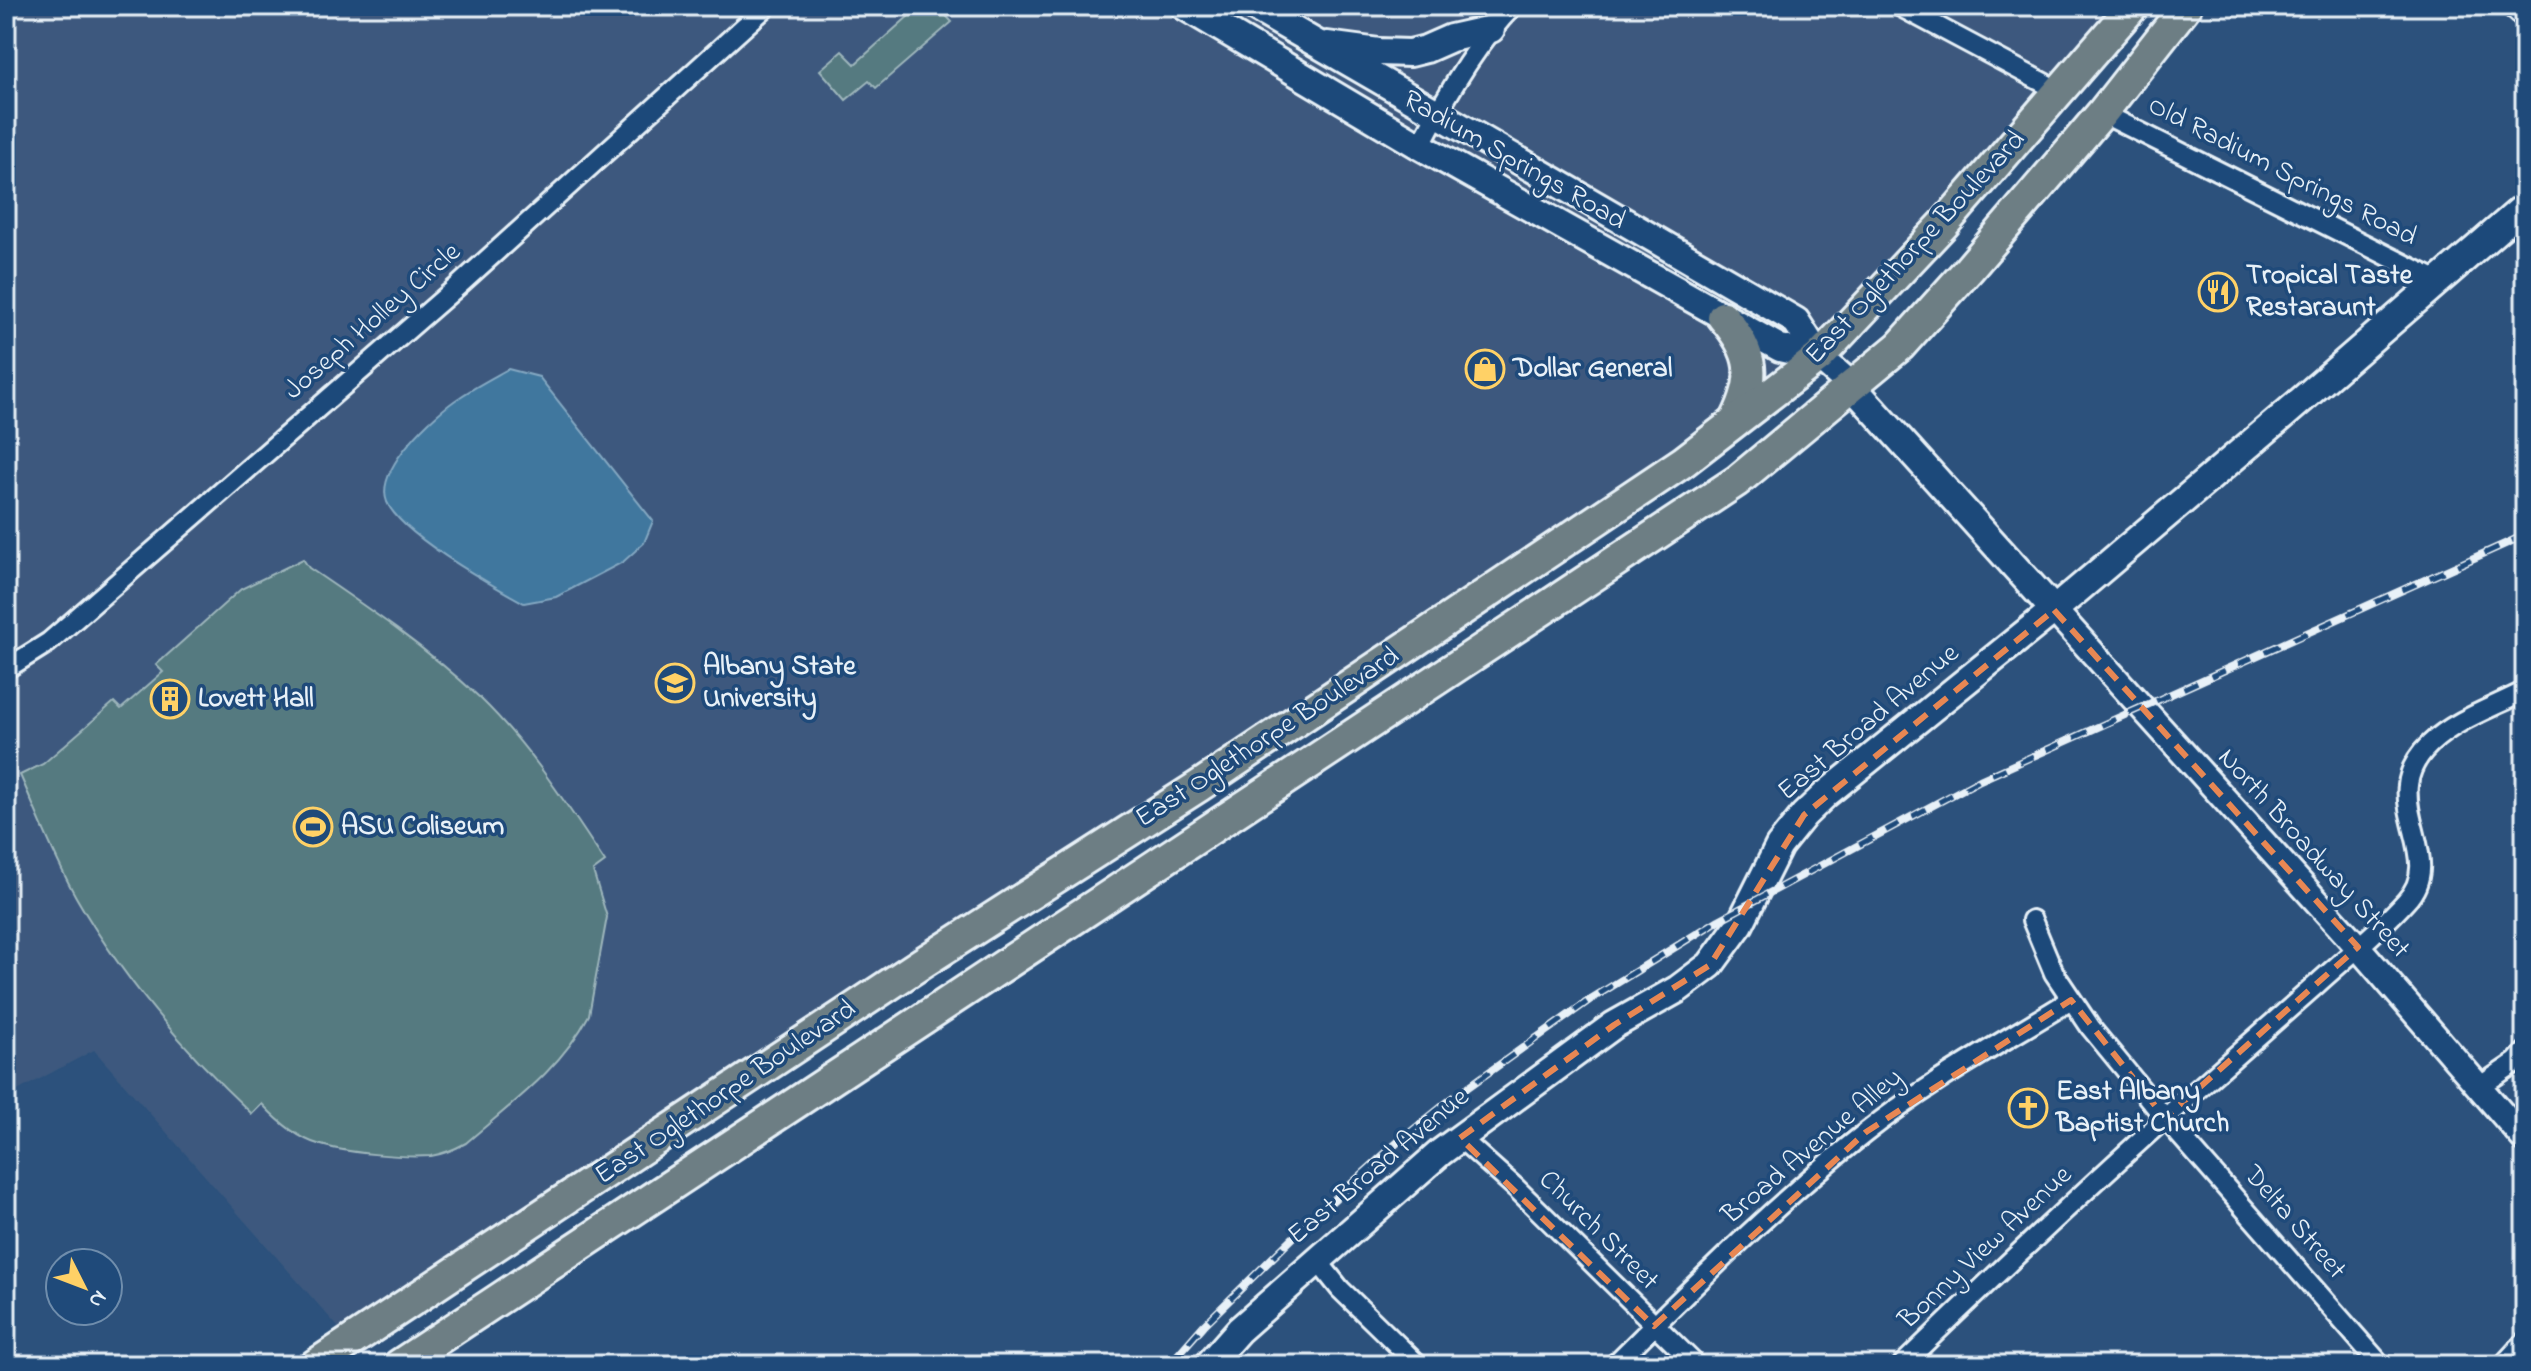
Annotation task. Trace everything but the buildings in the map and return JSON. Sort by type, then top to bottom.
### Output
[{"type":"main road","name":"Radium Springs Road","points":[[1184,6],[1420,146],[1723,317],[1780,348],[1819,357]]},
{"type":"main road","name":"Radium Springs Road","points":[[1252,6],[1796,321],[1819,357],[1852,386],[2054,610]]},
{"type":"main road","name":"East Oglethorpe Boulevard","points":[[315,1365],[922,963],[1199,786],[1625,502],[1734,423],[1819,357],[1944,224],[2133,6]]},
{"type":"main road","points":[[2102,113],[2101,78],[2151,6]]},
{"type":"main road","name":"East Oglethorpe Boulevard","points":[[399,1365],[1737,481],[1900,346],[2102,113],[2186,6]]},
{"type":"main road","points":[[1316,44],[1410,53],[1451,38],[1491,29]]},
{"type":"main road","name":"East Broad Avenue","points":[[1208,1365],[1239,1330],[1460,1138],[1614,1025],[1678,989],[1710,965],[1740,924],[1779,846],[1804,815],[2054,610],[2525,206]]},
{"type":"main road","points":[[1723,317],[1740,336],[1750,368],[1749,387],[1734,423]]},
{"type":"street","name":"Joseph Holley Circle","points":[[6,669],[49,642],[412,326],[767,6]]},
{"type":"street","points":[[1420,146],[1436,115],[1491,29],[1513,6]]},
{"type":"street","points":[[1899,6],[2059,91]]},
{"type":"street","points":[[2510,6],[2525,19]]},
{"type":"street","name":"Old Radium Springs Road","points":[[2102,113],[2438,281]]},
{"type":"street","name":"North Broadway Street","points":[[2054,610],[2358,947],[2525,1140]]},
{"type":"street","name":"Bonny View Avenue","points":[[1902,1365],[2165,1118],[2409,899],[2423,868],[2406,800],[2408,782],[2422,755],[2446,731],[2525,691]]},
{"type":"street","name":"Delta Street","points":[[2032,920],[2054,973],[2071,1000],[2165,1118],[2381,1365]]},
{"type":"street","name":"Broad Avenue Alley","points":[[1614,1365],[1782,1203],[1866,1132],[1930,1086],[2071,1000]]},
{"type":"street","points":[[2479,1087],[2516,1062],[2525,1052]]},
{"type":"street","name":"Church Street","points":[[1460,1138],[1516,1188],[1696,1365]]},
{"type":"street","points":[[1317,1260],[1340,1289],[1418,1365]]},
{"type":"street","points":[[2503,1365],[2525,1341]]},
{"type":"highlighted area","points":[[2054,610],[2358,947],[2165,1118],[2071,1000],[1866,1132],[1654,1326],[1460,1138],[1614,1025],[1710,965],[1804,815]]},
{"type":"shaded area","name":"Albany State University","points":[[6,6],[2120,6],[1865,297],[1700,445],[345,1335],[94,1050],[6,1097]]},
{"type":"shaded area","points":[[508,369],[539,377],[653,521],[644,543],[623,562],[556,597],[524,603],[428,544],[396,515],[387,502],[385,489],[398,458],[422,429],[460,397]]},
{"type":"green space","points":[[920,6],[937,6],[952,22],[876,88],[869,81],[846,100],[820,70],[842,51],[855,64]]},
{"type":"green space","name":"ASU Coliseum","points":[[303,559],[309,568],[418,645],[479,697],[531,755],[605,862],[593,871],[607,917],[589,1015],[564,1052],[534,1085],[466,1143],[436,1155],[390,1155],[329,1147],[295,1133],[262,1104],[252,1114],[179,1039],[113,956],[68,882],[20,775],[43,764],[114,702],[121,709],[163,672],[156,665],[241,589]]},
{"type":"railway","points":[[1169,1365],[1204,1325],[1310,1221],[1398,1142],[1450,1100],[1591,999],[1719,920],[1980,780],[2525,535]]},
{"type":"place","name":"Tropical Taste Restaraunt","points":[[2218,292]]},
{"type":"place","name":"Dollar General","points":[[1485,369]]},
{"type":"place","name":"Albany State University","points":[[675,683]]},
{"type":"place","name":"Lovett Hall","points":[[170,699]]},
{"type":"place","name":"ASU Coliseum","points":[[313,827]]},
{"type":"place","name":"East Albany Baptist Church","points":[[2028,1108]]}]
